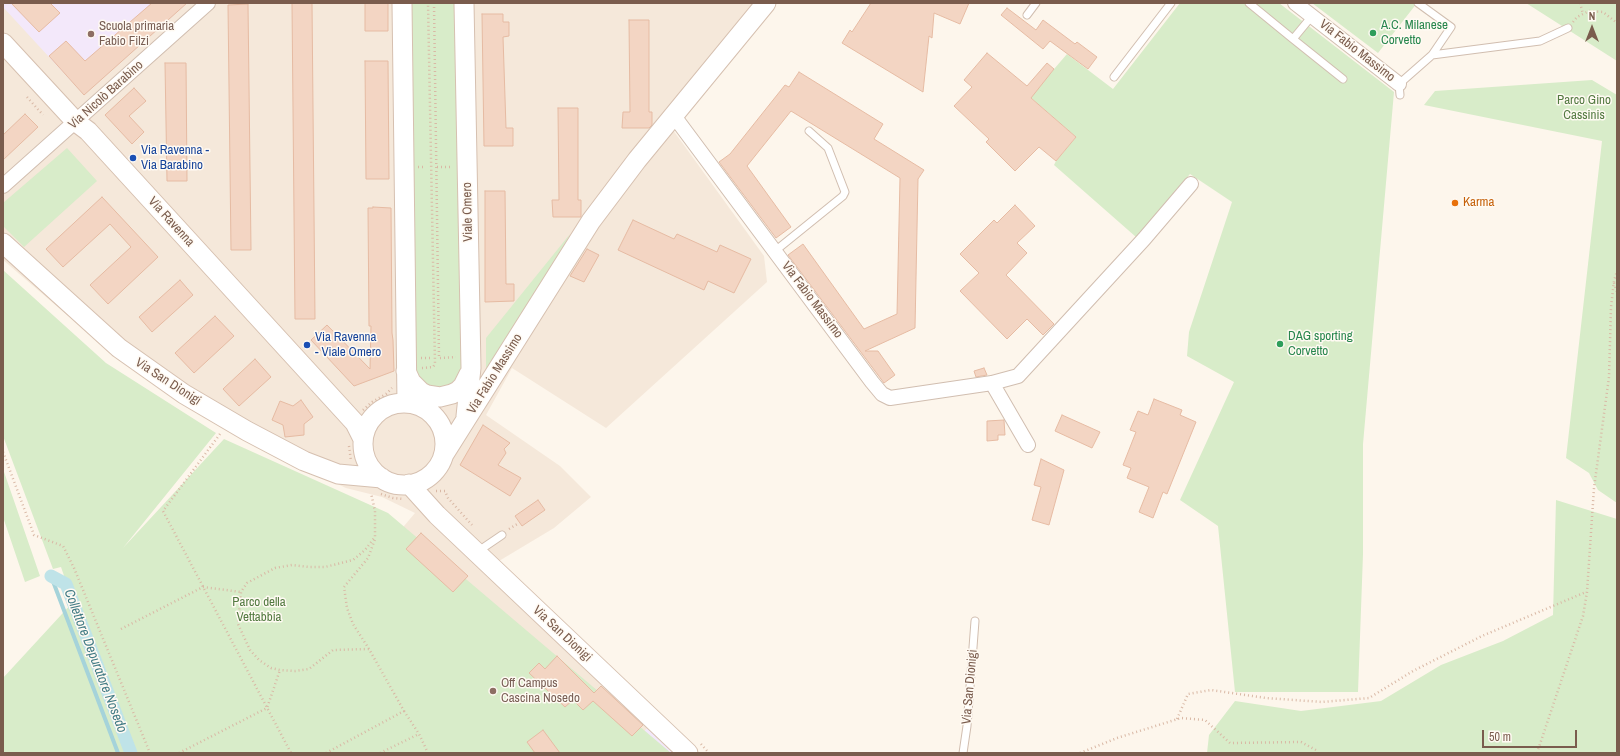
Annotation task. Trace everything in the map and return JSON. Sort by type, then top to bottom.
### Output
[{"type":"street","name":"Via Nicolò Barabino","points":[[3,186],[208,3]]},
{"type":"street","points":[[402,3],[407,403]]},
{"type":"street","name":"Viale Omero","points":[[464,3],[471,368],[469,374],[468,406],[465,421]]},
{"type":"street","name":"Via Fabio Massimo","points":[[443,456],[590,221],[637,160],[766,3]]},
{"type":"street","name":"Via Fabio Massimo","points":[[1296,3],[1402,89]]},
{"type":"street","name":"Via Ravenna","points":[[3,43],[76,122],[88,131],[355,423],[363,439]]},
{"type":"street","name":"Via Fabio Massimo","points":[[674,116],[882,394],[890,398],[992,383],[1018,376],[1144,239],[1191,184]]},
{"type":"street","name":"Via San Dionigi","points":[[3,243],[119,348],[184,394],[304,461],[338,474],[354,477],[364,468]]},
{"type":"street","points":[[406,375],[421,392],[427,395],[440,397],[458,391],[463,386],[469,374]]},
{"type":"street","points":[[992,383],[1028,445]]},
{"type":"street","points":[[407,403],[425,408],[438,421],[445,439],[443,456],[437,468],[434,484],[419,482],[407,492],[395,483],[381,486],[376,474],[364,468],[363,439],[368,414],[388,406],[407,403]]},
{"type":"street","name":"Via Ravenna","points":[[337,404],[359,416],[368,414]]},
{"type":"street","name":"Via San Dionigi","points":[[434,484],[431,497],[437,515]]},
{"type":"street","name":"Via San Dionigi","points":[[407,492],[437,515],[688,753]]},
{"type":"lane","points":[[1027,14],[1036,3]]},
{"type":"lane","points":[[1114,77],[1171,3]]},
{"type":"lane","points":[[1249,3],[1343,79]]},
{"type":"lane","points":[[1402,89],[1432,55],[1451,27],[1418,3]]},
{"type":"lane","points":[[1293,39],[1312,16]]},
{"type":"lane","points":[[1432,55],[1540,41],[1568,28]]},
{"type":"lane","points":[[775,251],[833,205],[843,196],[845,192],[828,148],[809,131]]},
{"type":"lane","points":[[476,552],[502,535]]},
{"type":"lane","name":"Via San Dionigi","points":[[963,753],[967,726],[975,621]]},
{"type":"path","points":[[368,414],[372,402],[386,394],[406,375],[432,367],[435,364],[428,3]]},
{"type":"path","points":[[434,3],[439,358],[461,357]]},
{"type":"path","points":[[1580,3],[1583,14]]},
{"type":"path","points":[[1568,28],[1577,18],[1589,11],[1603,12],[1617,23]]},
{"type":"path","points":[[27,98],[43,115]]},
{"type":"path","points":[[436,167],[457,167]]},
{"type":"path","points":[[1537,753],[1583,616],[1594,488],[1609,377],[1611,307],[1614,281],[1617,271]]},
{"type":"path","points":[[1614,281],[1617,292]]},
{"type":"path","points":[[220,434],[163,511],[291,753]]},
{"type":"path","points":[[3,452],[34,535],[63,546],[74,568],[150,753]]},
{"type":"path","points":[[434,484],[445,491],[448,498],[474,527]]},
{"type":"path","points":[[381,486],[393,498],[407,492]]},
{"type":"path","points":[[371,493],[375,511],[376,537],[368,558],[344,587],[347,608],[353,624],[369,649],[404,712],[419,734],[428,753]]},
{"type":"path","points":[[369,649],[333,650],[309,669],[295,671],[280,670],[271,668],[259,660],[250,650],[238,624],[241,592],[247,582],[275,568],[292,565],[325,567],[353,560],[365,550],[376,537]]},
{"type":"path","points":[[121,629],[203,587],[241,592]]},
{"type":"path","points":[[1177,720],[1188,694],[1211,690],[1266,698],[1322,702],[1369,698],[1413,670],[1482,636],[1586,592]]},
{"type":"path","points":[[179,753],[267,708],[280,670]]},
{"type":"path","points":[[326,753],[404,712]]},
{"type":"path","points":[[1080,753],[1118,738],[1181,718],[1206,720],[1230,743],[1302,742],[1316,750],[1317,753]]},
{"type":"path","points":[[380,753],[419,734]]},
{"type":"shaded area","points":[[3,3],[777,3],[673,130],[764,256],[767,282],[606,428],[512,368],[486,415],[560,466],[591,497],[554,528],[499,561],[650,725],[625,753],[361,577],[415,513],[382,497],[346,488],[246,441],[116,357],[3,260]]},
{"type":"shaded area","name":"Scuola primaria Fabio Filzi","points":[[3,3],[187,3],[84,95],[3,7]]},
{"type":"shaded area","points":[[650,725],[677,753],[625,753]]},
{"type":"green space","points":[[409,3],[460,3],[465,359],[458,379],[450,385],[437,388],[423,385],[415,374]]},
{"type":"green space","name":"DAG sporting Corvetto","points":[[1180,3],[1279,3],[1394,92],[1363,444],[1363,554],[1358,692],[1235,692],[1218,526],[1180,500],[1234,382],[1187,356],[1189,332],[1232,202],[1190,174],[1136,237],[1054,165],[1076,137],[1030,97],[1067,54],[1113,89]]},
{"type":"green space","name":"A.C. Milanese Corvetto","points":[[1312,3],[1417,3],[1378,53]]},
{"type":"green space","name":"Parco Gino Cassinis","points":[[1526,3],[1617,3],[1617,61]]},
{"type":"green space","name":"Parco Gino Cassinis","points":[[1592,80],[1617,95],[1617,503],[1598,490],[1589,473],[1566,458],[1602,141],[1424,105],[1435,91]]},
{"type":"green space","points":[[67,148],[97,181],[24,247],[3,226],[3,203]]},
{"type":"green space","points":[[570,234],[549,276],[493,368],[486,368],[486,338]]},
{"type":"green space","name":"Parco della Vettabbia","points":[[3,270],[106,363],[216,433],[123,548],[224,439],[388,513],[671,753],[3,753],[3,678],[73,602],[61,567],[53,569],[3,436]]},
{"type":"green space","points":[[3,469],[40,576],[25,582],[3,517]]},
{"type":"green space","points":[[1556,500],[1617,519],[1617,753],[1207,753],[1209,735],[1235,701],[1301,711],[1381,701],[1441,665],[1503,641],[1553,615]]},
{"type":"building","points":[[11,3],[50,3],[60,13],[39,32]]},
{"type":"building","points":[[152,3],[187,3],[84,95],[49,56],[66,41],[85,61]]},
{"type":"building","points":[[292,3],[312,3],[315,319],[295,319]]},
{"type":"building","points":[[365,3],[388,3],[388,31],[365,31]]},
{"type":"building","points":[[871,3],[969,3],[960,24],[934,13],[932,38],[929,36],[923,92],[842,43],[850,30],[852,32]]},
{"type":"building","points":[[248,4],[251,250],[231,250],[228,5]]},
{"type":"building","points":[[1007,8],[1036,30],[1043,20],[1075,44],[1077,42],[1097,57],[1088,69],[1050,41],[1043,49],[1001,15]]},
{"type":"building","points":[[482,14],[503,14],[503,22],[509,22],[509,36],[503,37],[506,128],[513,128],[513,146],[484,146]]},
{"type":"building","points":[[629,20],[649,20],[649,112],[652,112],[652,125],[649,128],[622,128],[623,112],[630,112]]},
{"type":"building","points":[[987,53],[1027,86],[1047,63],[1054,69],[1031,98],[1076,137],[1056,161],[1039,147],[1015,171],[986,142],[989,139],[954,106],[972,87],[964,80]]},
{"type":"building","points":[[365,61],[388,61],[389,179],[366,179]]},
{"type":"building","points":[[165,63],[186,63],[187,181],[167,181]]},
{"type":"building","points":[[799,72],[883,124],[874,139],[924,170],[918,179],[915,328],[865,351],[878,351],[895,375],[884,383],[788,255],[803,244],[864,329],[897,314],[900,178],[791,111],[747,166],[791,227],[776,238],[719,162],[730,154],[785,85],[789,87]]},
{"type":"building","points":[[134,88],[146,101],[129,116],[144,132],[132,144],[105,115]]},
{"type":"building","points":[[558,108],[578,108],[578,200],[581,200],[581,217],[553,217],[552,200],[559,200]]},
{"type":"building","points":[[25,114],[38,127],[3,160],[3,135]]},
{"type":"building","points":[[485,191],[505,191],[506,284],[514,284],[514,301],[485,302]]},
{"type":"building","points":[[102,197],[158,257],[108,304],[90,285],[131,247],[110,224],[63,267],[46,249]]},
{"type":"building","points":[[1015,205],[1035,226],[1017,243],[1027,253],[1006,275],[1054,324],[1043,335],[1027,319],[1007,339],[960,291],[979,273],[960,254],[994,220],[997,223]]},
{"type":"building","points":[[368,208],[391,208],[392,333],[394,371],[354,386],[311,340],[327,325],[370,369],[371,326],[369,326]]},
{"type":"building","points":[[633,220],[674,239],[677,234],[717,252],[720,245],[751,259],[734,293],[708,281],[704,290],[618,250]]},
{"type":"building","points":[[587,249],[599,255],[584,282],[570,276]]},
{"type":"building","points":[[180,280],[193,295],[152,332],[139,317]]},
{"type":"building","points":[[215,316],[234,336],[194,373],[175,353]]},
{"type":"building","points":[[255,359],[271,377],[239,406],[223,389]]},
{"type":"building","points":[[984,368],[987,375],[976,377],[974,371]]},
{"type":"building","points":[[1154,399],[1182,410],[1180,415],[1196,422],[1167,494],[1163,492],[1153,518],[1139,512],[1149,487],[1127,478],[1131,468],[1123,465],[1136,432],[1130,430],[1138,411],[1148,415]]},
{"type":"building","points":[[301,400],[313,417],[304,424],[304,435],[285,437],[283,425],[272,420],[280,401],[293,406]]},
{"type":"building","points":[[1062,415],[1100,432],[1092,448],[1055,431]]},
{"type":"building","points":[[1004,420],[1005,435],[998,435],[998,440],[987,441],[987,421]]},
{"type":"building","points":[[483,425],[510,443],[504,449],[506,453],[498,465],[521,478],[510,496],[460,465]]},
{"type":"building","points":[[1041,459],[1064,470],[1049,525],[1032,520],[1041,487],[1034,485]]},
{"type":"building","points":[[538,500],[545,510],[522,526],[515,516]]},
{"type":"building","points":[[421,533],[468,576],[453,592],[406,549]]},
{"type":"building","points":[[557,656],[594,693],[601,686],[643,725],[632,736],[593,701],[583,710],[573,700],[565,707],[529,673],[539,663],[545,669]]},
{"type":"building","points":[[543,730],[560,753],[535,753],[527,742]]},
{"type":"waterway","points":[[51,576],[118,753]]},
{"type":"waterway","name":"Collettore Depuratore Nosedo","points":[[51,576],[66,584],[131,753]]},
{"type":"place","name":"A.C. Milanese Corvetto","points":[[1373,33]]},
{"type":"place","name":"Scuola primaria Fabio Filzi","points":[[91,34]]},
{"type":"place","name":"Via Ravenna - Via Barabino","points":[[133,158]]},
{"type":"place","name":"Karma","points":[[1455,203]]},
{"type":"place","name":"DAG sporting Corvetto","points":[[1280,344]]},
{"type":"place","name":"Via Ravenna - Viale Omero","points":[[307,345]]},
{"type":"place","name":"Off Campus Cascina Nosedo","points":[[493,691]]}]
